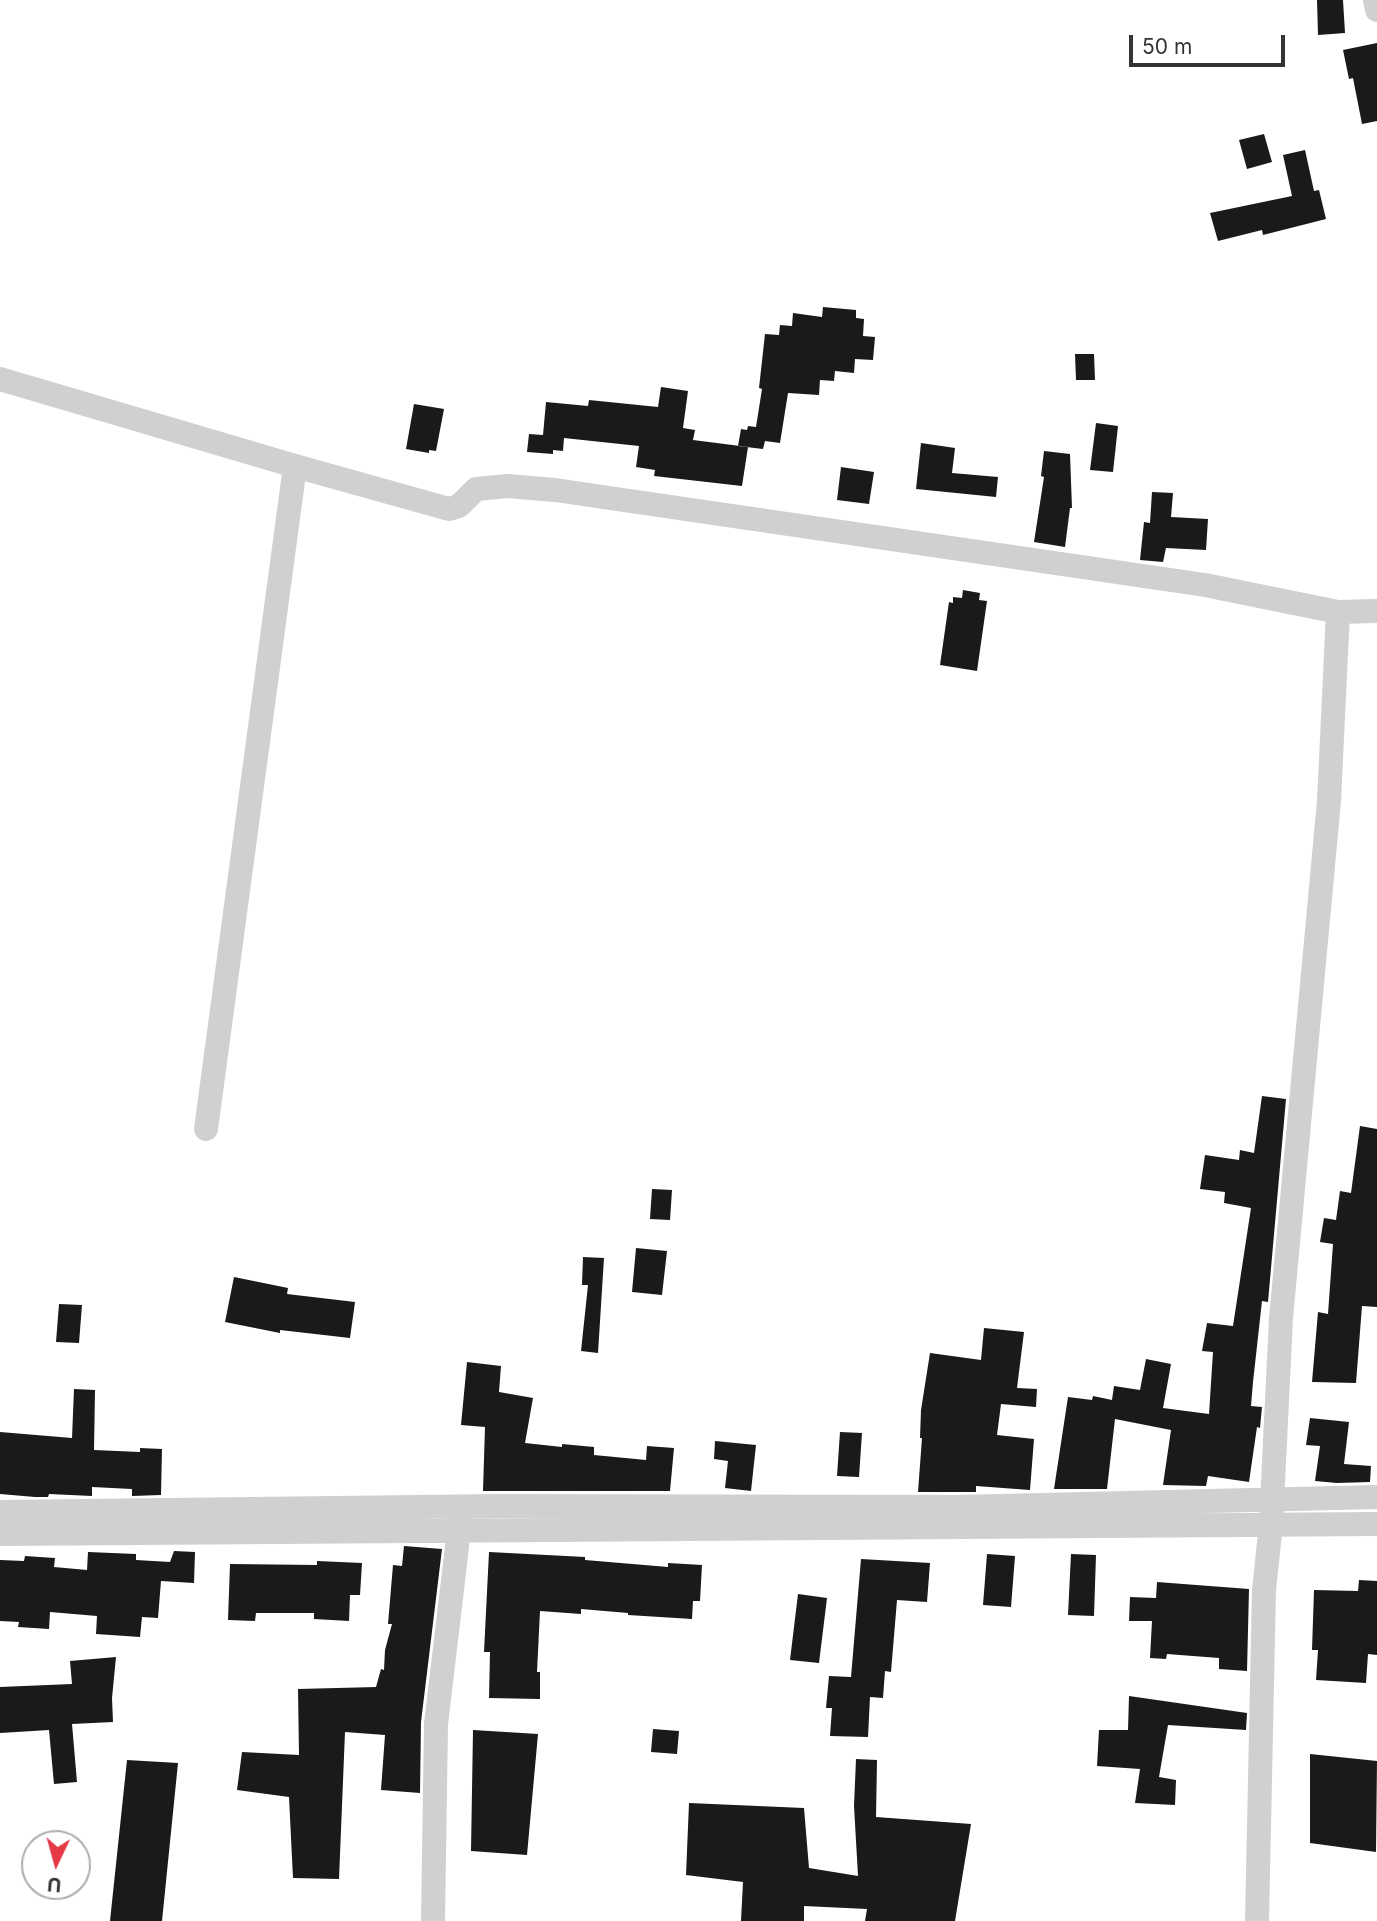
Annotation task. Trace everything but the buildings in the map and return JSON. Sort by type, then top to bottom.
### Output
[{"type":"street","points":[[1375,0],[1377,10]]},
{"type":"street","points":[[0,379],[449,509],[459,506],[476,488],[508,486],[555,490],[1205,585],[1338,612],[1377,611]]},
{"type":"street","points":[[206,1129],[295,466]]},
{"type":"street","points":[[1257,1921],[1264,1590],[1271,1524],[1281,1318],[1329,801],[1338,612]]},
{"type":"street","points":[[0,1534],[458,1518],[1377,1497]]},
{"type":"street","points":[[0,1512],[1377,1524]]},
{"type":"street","points":[[433,1921],[436,1724],[458,1518]]}]
